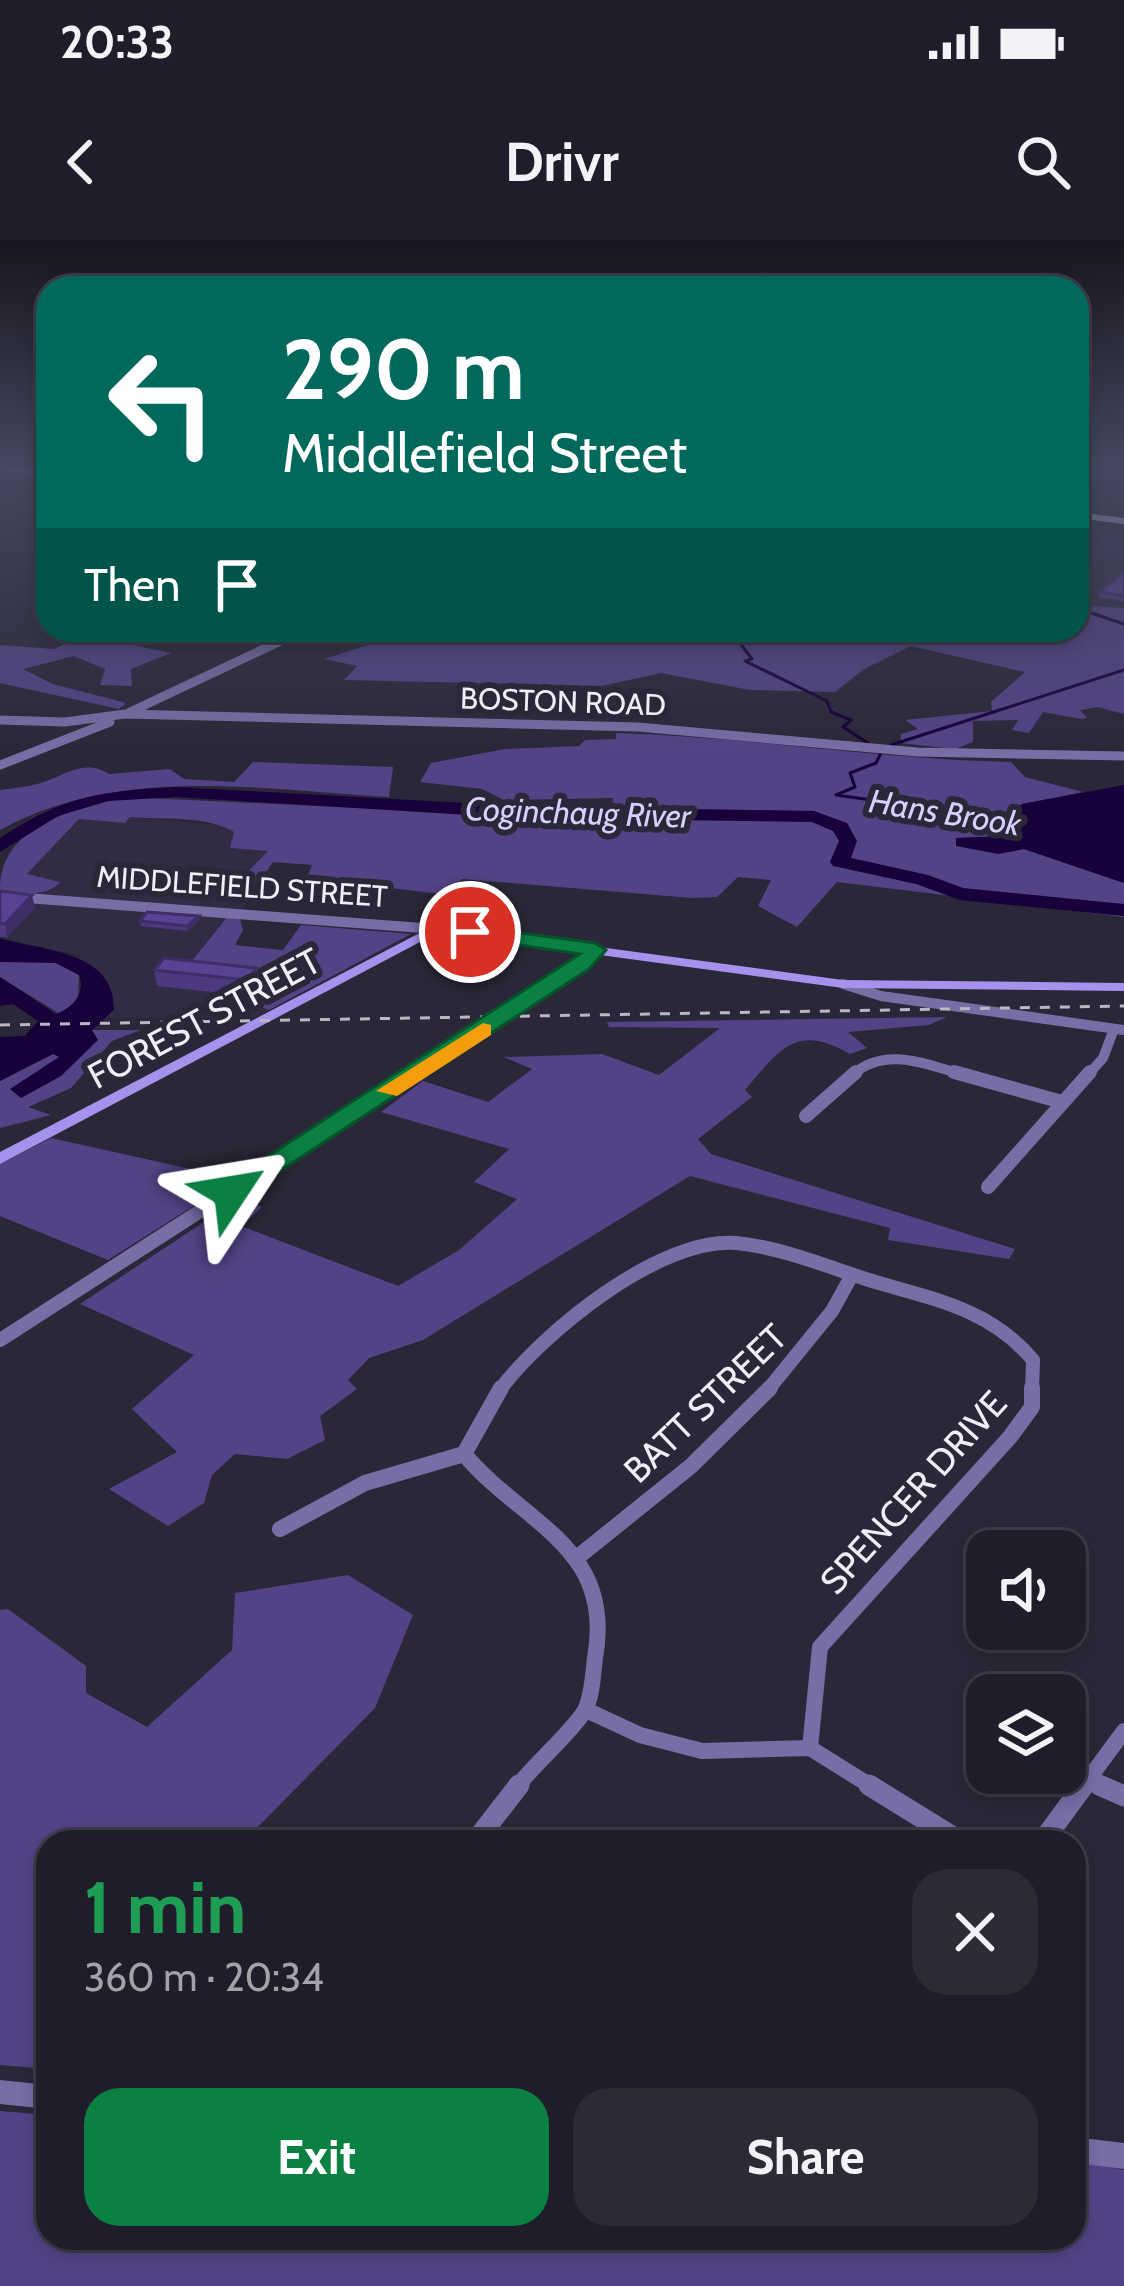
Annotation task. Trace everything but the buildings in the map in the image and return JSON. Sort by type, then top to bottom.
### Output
[{"type":"main road","name":"MIDDLEFIELD STREET","points":[[435,929],[843,984],[1124,987]]},
{"type":"main road","name":"FOREST STREET","points":[[0,1159],[435,929]]},
{"type":"street","points":[[0,765],[125,714],[278,642]]},
{"type":"street","name":"BOSTON ROAD","points":[[0,720],[65,722],[125,714],[694,729],[916,752],[1124,756]]},
{"type":"street","name":"MIDDLEFIELD STREET","points":[[0,896],[435,929]]},
{"type":"street","points":[[0,1340],[470,1039],[582,965],[595,950]]},
{"type":"street","points":[[843,984],[880,996],[1119,1030],[1103,1058],[988,1187]]},
{"type":"street","points":[[806,1116],[865,1064],[899,1057],[1061,1102]]},
{"type":"street","name":"SPENCER DRIVE","points":[[464,1454],[478,1420],[508,1379],[647,1264],[680,1248],[712,1243],[752,1245],[997,1322],[1033,1360],[1032,1407],[820,1647],[810,1748]]},
{"type":"street","name":"BATT STREET","points":[[579,1556],[613,1532],[767,1390],[813,1342],[852,1275]]},
{"type":"street","points":[[280,1529],[365,1483],[464,1454],[487,1480],[579,1556],[592,1590],[597,1650],[586,1710],[547,1748],[484,1830]]},
{"type":"street","points":[[586,1710],[640,1735],[702,1751],[810,1748],[942,1830]]},
{"type":"street","points":[[1051,1830],[1124,1731]]},
{"type":"street","points":[[1088,1780],[1124,1796]]},
{"type":"street","points":[[0,2092],[36,2096]]},
{"type":"street","points":[[1086,2151],[1124,2156]]},
{"type":"shaded area","points":[[1089,560],[1124,560],[1124,608],[1089,606]]},
{"type":"shaded area","points":[[1089,606],[1124,608],[1124,714],[1098,707],[1080,710],[1087,718],[1081,719],[1043,712],[1029,733],[1012,730],[1018,720],[973,721],[973,742],[955,749],[900,743],[901,734],[918,729],[905,720],[992,711],[991,702],[1025,672],[911,646],[864,669],[835,692],[750,690],[661,673],[602,686],[344,680],[357,666],[324,659],[377,642],[1089,642]]},
{"type":"shaded area","points":[[69,642],[118,642],[171,653],[131,669],[132,686],[100,685],[105,669],[74,656],[23,669],[53,684],[126,703],[119,709],[0,683],[0,645],[54,649]]},
{"type":"shaded area","points":[[616,733],[1011,762],[1025,777],[1083,792],[1022,804],[1007,836],[956,838],[998,854],[1024,849],[1124,883],[1124,917],[837,882],[797,927],[758,906],[771,880],[738,877],[717,897],[692,898],[462,879],[449,895],[307,878],[312,865],[273,862],[251,894],[225,895],[268,851],[230,848],[234,832],[210,823],[130,817],[125,823],[79,819],[27,874],[60,882],[48,891],[0,890],[3,868],[27,835],[65,814],[126,797],[612,820],[613,798],[504,800],[482,789],[420,782],[431,763],[505,749],[579,746],[585,740],[616,739]]},
{"type":"shaded area","points":[[253,762],[393,767],[389,797],[240,787],[141,789],[92,796],[0,830],[0,790],[36,784],[74,770],[91,768],[109,774],[170,769],[184,779],[234,782]]},
{"type":"shaded area","points":[[1124,785],[1124,883],[1024,849],[998,854],[956,846],[956,838],[1005,836],[996,827],[1022,804]]},
{"type":"shaded area","points":[[130,817],[221,825],[234,832],[230,848],[269,851],[227,895],[251,894],[239,916],[218,925],[258,984],[250,996],[273,999],[263,1007],[269,1010],[257,1017],[102,1018],[114,999],[74,954],[0,938],[0,890],[48,893],[26,875],[79,819],[125,823]]},
{"type":"shaded area","points":[[228,916],[239,916],[243,930],[235,945],[283,950],[301,925],[411,934],[269,1010],[261,1007],[273,997],[180,976]]},
{"type":"shaded area","points":[[0,938],[89,964],[111,990],[114,1010],[92,1030],[98,1040],[61,1076],[21,1098],[10,1089],[59,1057],[53,1054],[0,1081],[0,1037],[25,1036],[38,1021],[13,1004],[0,1006],[0,977],[56,1014],[77,999],[81,982],[79,975],[56,963],[0,962]]},
{"type":"shaded area","points":[[0,962],[56,963],[79,975],[78,999],[60,1014],[0,977]]},
{"type":"shaded area","points":[[947,1017],[929,1025],[848,1032],[867,1048],[850,1054],[816,1041],[790,1045],[745,1090],[752,1097],[698,1139],[711,1154],[1015,1249],[1009,1259],[888,1240],[890,1228],[690,1176],[423,1340],[369,1358],[348,1380],[357,1389],[320,1416],[325,1440],[287,1459],[235,1454],[212,1475],[204,1503],[168,1526],[109,1489],[177,1452],[132,1409],[194,1355],[80,1304],[240,1198],[262,1207],[241,1226],[398,1286],[459,1250],[517,1199],[474,1182],[509,1149],[381,1112],[423,1081],[488,1102],[532,1069],[504,1057],[602,1054],[659,1075],[720,1028],[609,1027],[607,1022]]},
{"type":"shaded area","points":[[92,1030],[141,1030],[112,1041],[71,1088],[28,1107],[51,1115],[0,1128],[0,1081],[53,1054],[60,1057],[11,1089],[21,1098]]},
{"type":"shaded area","points":[[51,1138],[236,1179],[108,1260],[0,1216],[0,1164]]},
{"type":"shaded area","points":[[348,1575],[413,1615],[375,1708],[255,1830],[36,1830],[36,2068],[0,2065],[0,1610],[8,1609],[86,1666],[86,1693],[147,1727],[232,1650],[235,1593]]},
{"type":"shaded area","points":[[0,2111],[36,2114],[36,2250],[1086,2250],[1086,2162],[1124,2170],[1124,2286],[0,2286]]},
{"type":"waterway","points":[[1089,612],[1124,624]]},
{"type":"waterway","points":[[744,642],[740,643],[752,659],[745,661],[827,701],[831,712],[851,720],[843,727],[868,743]]},
{"type":"waterway","points":[[891,745],[1124,670]]},
{"type":"waterway","name":"Hans Brook","points":[[881,753],[876,763],[850,773],[855,787],[836,795],[1006,819]]},
{"type":"waterway","name":"Coginchaug River","points":[[0,846],[52,812],[107,796],[176,792],[519,812],[814,817],[840,827],[848,841],[840,862],[921,879],[960,894],[1124,910]]},
{"type":"railway","points":[[0,1025],[1124,1006]]},
{"type":"slow traffic","points":[[388,1091],[483,1030]]},
{"type":"route","points":[[231,1192],[582,965],[595,950],[470,932]]}]
